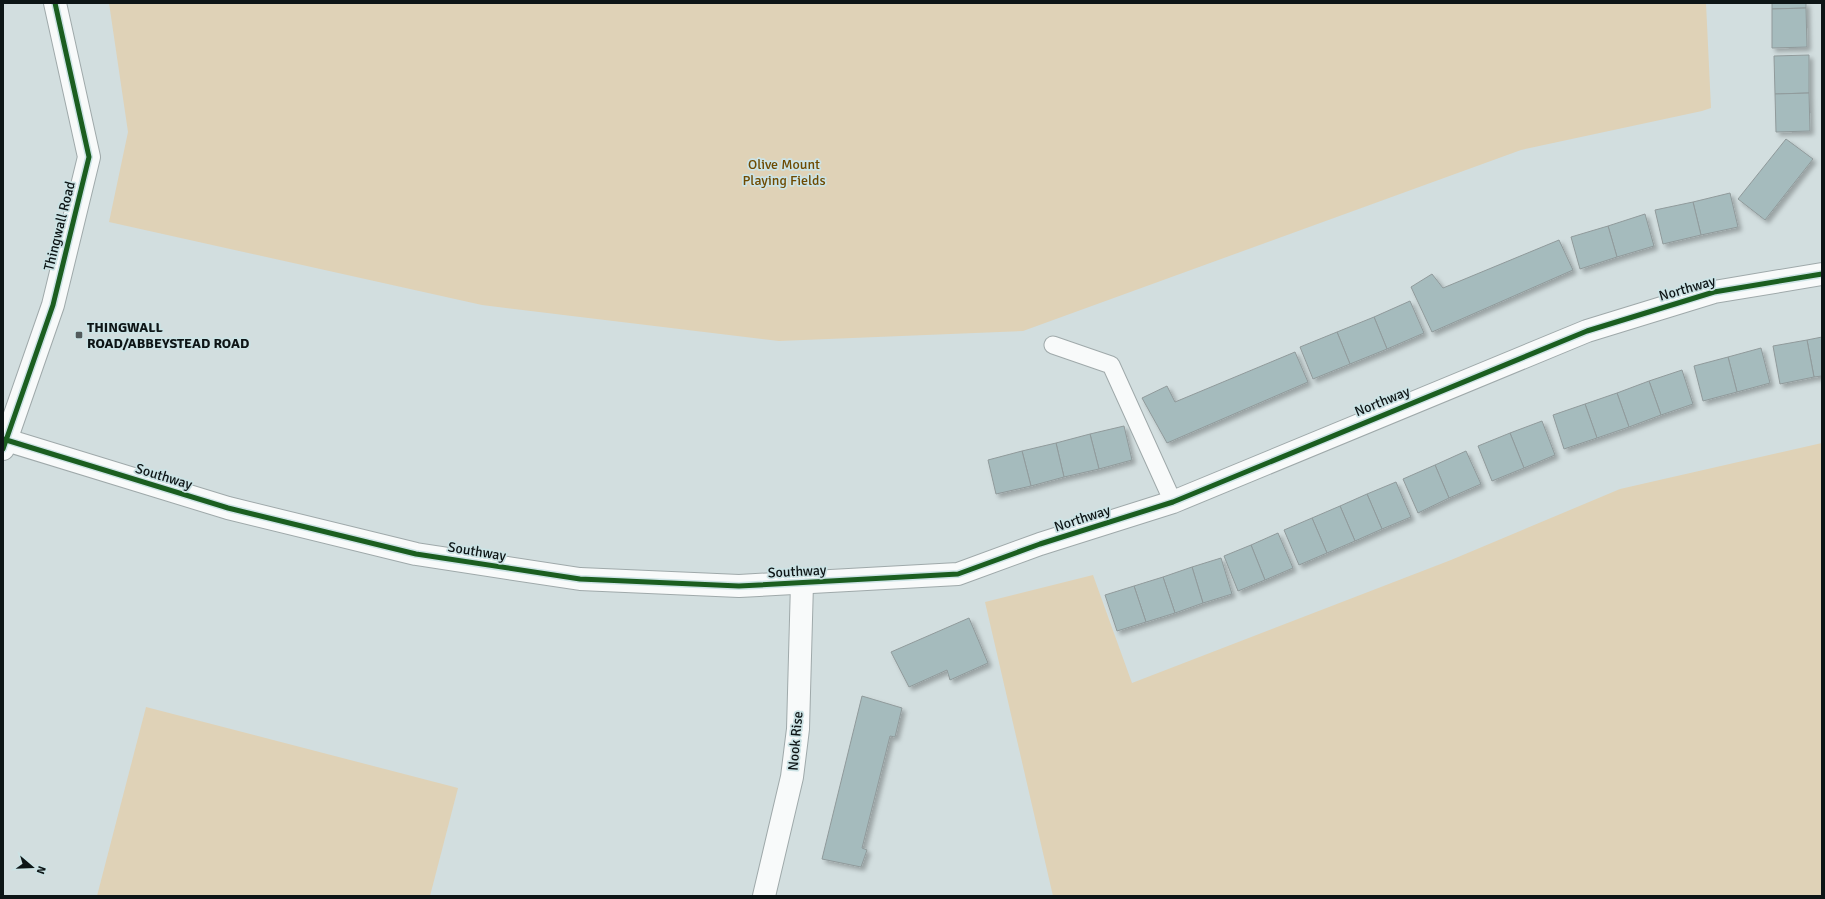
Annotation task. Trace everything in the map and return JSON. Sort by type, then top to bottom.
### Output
[{"type":"street","name":"Thingwall Road","points":[[4,443],[53,305],[88,157],[55,3]]},
{"type":"street","name":"Northway","points":[[958,574],[1040,544],[1173,502],[1587,331],[1714,292],[1822,274]]},
{"type":"street","name":"Southway","points":[[4,443],[228,508],[416,554],[580,580],[738,586],[958,574]]},
{"type":"street","name":"Nook Rise","points":[[764,896],[792,777],[797,736],[802,583]]},
{"type":"lane","points":[[1053,345],[1111,365],[1173,502]]},
{"type":"green space","name":"Olive Mount Playing Fields","points":[[109,3],[1706,3],[1711,108],[1521,150],[1023,331],[779,341],[482,305],[109,222],[128,132]]},
{"type":"green space","points":[[1822,443],[1822,896],[1053,896],[985,602],[1093,575],[1132,683],[1451,560],[1620,489]]},
{"type":"green space","points":[[146,707],[458,788],[430,896],[97,896]]},
{"type":"building","points":[[1772,3],[1806,3],[1806,8],[1772,9]]},
{"type":"building","points":[[1806,8],[1807,47],[1772,48],[1772,9]]},
{"type":"building","points":[[1809,55],[1809,93],[1775,94],[1774,56]]},
{"type":"building","points":[[1809,93],[1810,131],[1776,132],[1775,94]]},
{"type":"building","points":[[1786,139],[1813,159],[1765,220],[1738,199]]},
{"type":"building","points":[[1730,193],[1738,227],[1701,235],[1693,202]]},
{"type":"building","points":[[1693,202],[1701,235],[1663,244],[1655,210]]},
{"type":"building","points":[[1645,214],[1654,246],[1617,257],[1608,226]]},
{"type":"building","points":[[1608,226],[1617,257],[1580,269],[1571,237]]},
{"type":"building","points":[[1559,240],[1573,270],[1432,332],[1411,287],[1432,274],[1443,288]]},
{"type":"building","points":[[1410,301],[1424,333],[1387,349],[1374,317]]},
{"type":"building","points":[[1374,317],[1387,349],[1350,364],[1337,332]]},
{"type":"building","points":[[1337,332],[1350,364],[1313,379],[1300,347]]},
{"type":"building","points":[[1822,337],[1822,376],[1814,377],[1807,340]]},
{"type":"building","points":[[1807,340],[1814,377],[1780,384],[1773,346]]},
{"type":"building","points":[[1761,348],[1770,383],[1737,392],[1728,357]]},
{"type":"building","points":[[1295,352],[1308,382],[1167,443],[1142,398],[1167,386],[1175,402]]},
{"type":"building","points":[[1728,357],[1737,392],[1703,401],[1694,366]]},
{"type":"building","points":[[1682,370],[1693,404],[1661,415],[1649,381]]},
{"type":"building","points":[[1649,381],[1661,415],[1629,427],[1617,393]]},
{"type":"building","points":[[1617,393],[1629,427],[1597,438],[1585,404]]},
{"type":"building","points":[[1585,404],[1597,438],[1564,449],[1553,415]]},
{"type":"building","points":[[1542,421],[1555,455],[1524,468],[1510,433]]},
{"type":"building","points":[[1124,426],[1132,460],[1099,469],[1090,434]]},
{"type":"building","points":[[1510,433],[1524,468],[1492,481],[1478,446]]},
{"type":"building","points":[[1090,434],[1099,469],[1064,477],[1056,443]]},
{"type":"building","points":[[1056,443],[1064,477],[1031,486],[1022,451]]},
{"type":"building","points":[[1022,451],[1031,486],[996,494],[988,460]]},
{"type":"building","points":[[1466,451],[1481,484],[1449,498],[1435,465]]},
{"type":"building","points":[[1435,465],[1449,498],[1418,513],[1403,479]]},
{"type":"building","points":[[1396,482],[1411,517],[1382,529],[1367,494]]},
{"type":"building","points":[[1367,494],[1382,529],[1355,541],[1340,506]]},
{"type":"building","points":[[1340,506],[1355,541],[1327,553],[1312,518]]},
{"type":"building","points":[[1312,518],[1327,553],[1299,565],[1284,530]]},
{"type":"building","points":[[1278,533],[1293,568],[1265,580],[1251,545]]},
{"type":"building","points":[[1251,545],[1265,580],[1238,591],[1224,556]]},
{"type":"building","points":[[1221,558],[1232,594],[1203,603],[1192,567]]},
{"type":"building","points":[[1192,567],[1203,603],[1175,613],[1163,577]]},
{"type":"building","points":[[1163,577],[1175,613],[1146,622],[1134,586]]},
{"type":"building","points":[[1134,586],[1146,622],[1117,631],[1105,595]]},
{"type":"building","points":[[969,618],[988,663],[950,680],[947,670],[909,687],[891,652]]},
{"type":"building","points":[[862,696],[902,708],[895,737],[890,736],[862,848],[867,850],[861,867],[822,859]]},
{"type":"cycle path","points":[[3,449],[53,305],[89,157],[55,3]]},
{"type":"cycle path","points":[[3,439],[228,508],[416,554],[580,579],[739,586],[958,574],[1040,544],[1173,502],[1587,331],[1714,292],[1822,274]]},
{"type":"place","name":"THINGWALL ROAD/ABBEYSTEAD ROAD","points":[[79,335]]}]
